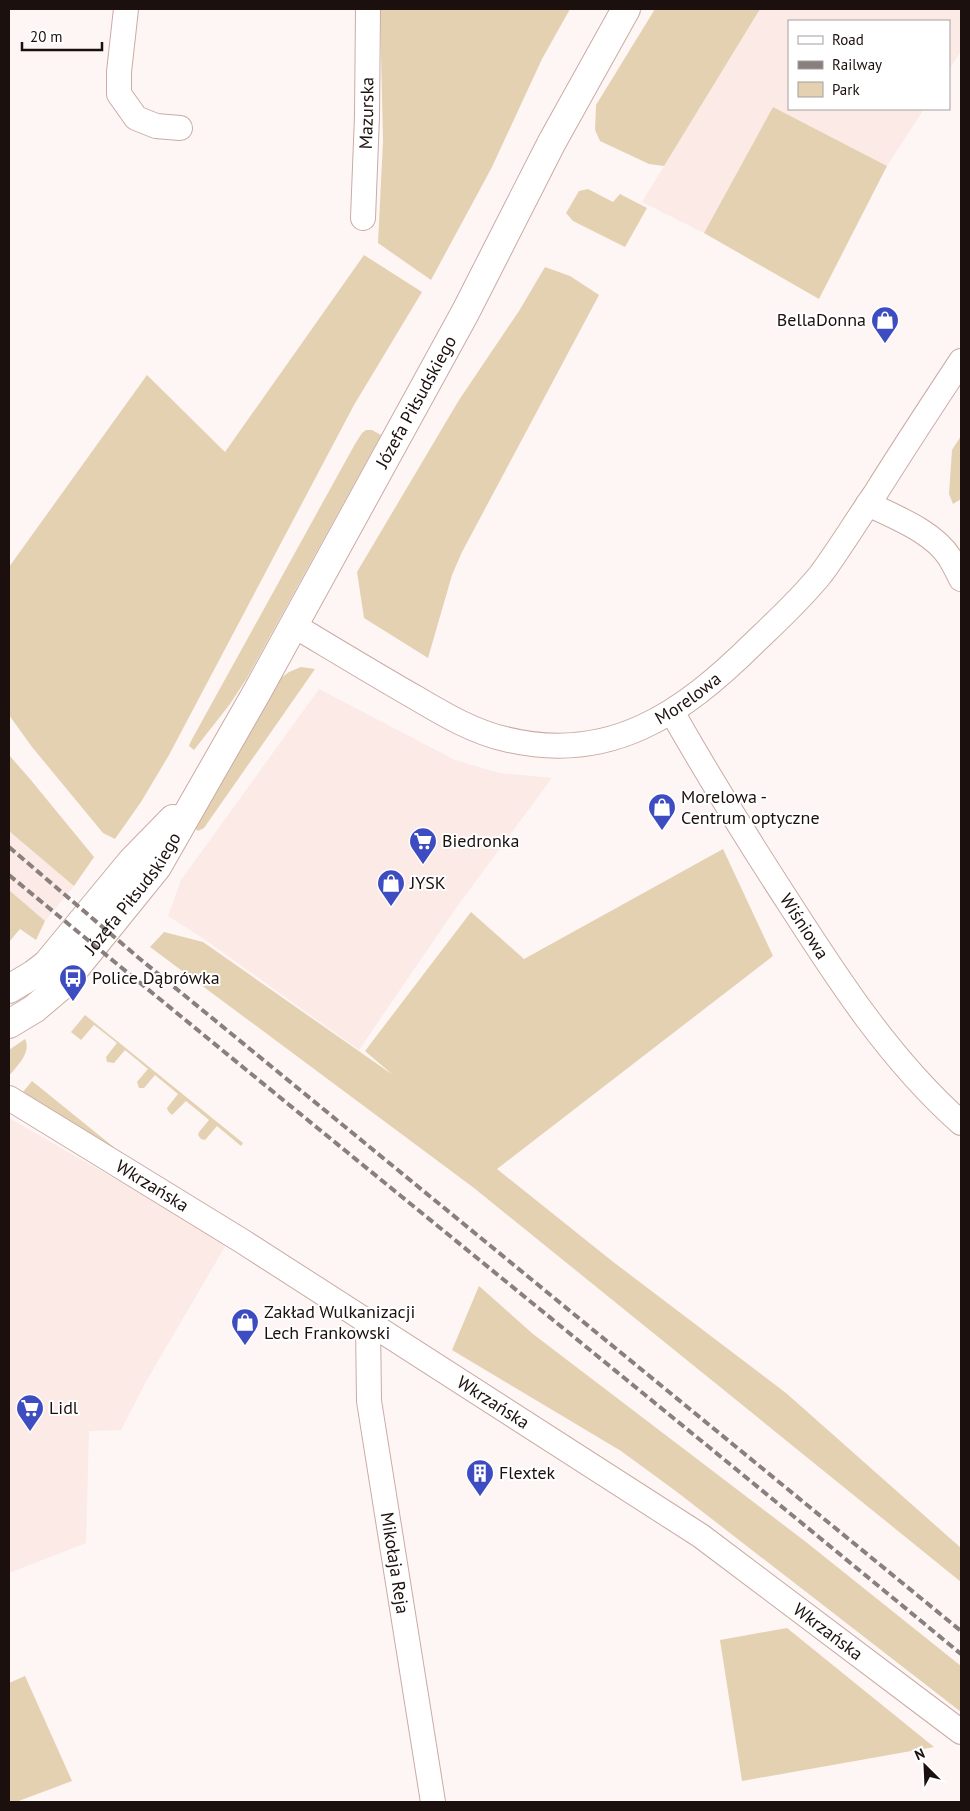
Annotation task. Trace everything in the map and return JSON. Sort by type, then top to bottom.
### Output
[{"type":"street","points":[[126,9],[119,72],[119,94],[136,118],[156,126],[180,128]]},
{"type":"street","name":"Mazurska","points":[[363,218],[367,116],[368,9]]},
{"type":"street","name":"Józefa Piłsudskiego","points":[[9,1024],[42,1004],[69,976],[154,871],[293,625],[465,313],[552,142],[626,9]]},
{"type":"street","name":"Morelowa","points":[[293,625],[385,682],[465,725],[506,740],[532,744],[582,745],[631,732],[672,712],[712,683],[798,600],[822,572],[961,361]]},
{"type":"street","points":[[868,504],[912,526],[936,543],[949,557],[961,580]]},
{"type":"street","name":"Wiśniowa","points":[[672,712],[702,766],[744,834],[829,966],[879,1034],[946,1110],[961,1123]]},
{"type":"street","name":"Józefa Piłsudskiego","points":[[9,989],[47,964],[132,861],[200,791]]},
{"type":"street","name":"Wkrzańska","points":[[9,1098],[242,1241],[701,1536],[961,1732]]},
{"type":"street","name":"Mikołaja Reja","points":[[368,1323],[369,1401],[433,1802]]},
{"type":"shaded area","points":[[760,9],[961,9],[961,51],[950,68],[950,20],[788,20],[788,110],[923,110],[887,166],[773,107],[704,233],[642,202]]},
{"type":"shaded area","points":[[319,689],[455,760],[499,773],[552,778],[456,908],[359,1050],[204,939],[168,916],[181,880]]},
{"type":"shaded area","points":[[9,831],[74,886],[45,921],[9,890]]},
{"type":"shaded area","points":[[9,1118],[227,1243],[144,1385],[121,1430],[89,1431],[86,1543],[9,1573]]},
{"type":"green space","points":[[380,9],[570,9],[542,59],[492,167],[431,280],[378,243],[383,141]]},
{"type":"green space","points":[[655,9],[760,9],[664,166],[649,164],[600,141],[595,130],[596,105]]},
{"type":"green space","points":[[773,107],[887,166],[819,299],[704,233]]},
{"type":"green space","points":[[588,189],[613,202],[620,194],[647,208],[625,247],[573,221],[566,213],[579,191]]},
{"type":"green space","points":[[364,255],[422,292],[354,405],[169,755],[141,802],[115,839],[103,833],[32,747],[9,715],[9,567],[147,375],[225,452]]},
{"type":"green space","points":[[545,267],[570,276],[599,295],[462,552],[452,575],[428,658],[364,618],[357,572],[459,400],[519,311]]},
{"type":"green space","points":[[366,430],[372,430],[381,435],[247,678],[230,704],[194,750],[189,746],[191,741],[355,444]]},
{"type":"green space","points":[[961,436],[961,499],[953,504],[949,494],[952,450]]},
{"type":"green space","points":[[301,667],[315,669],[204,828],[198,831],[194,828],[206,810],[277,681],[289,672]]},
{"type":"green space","points":[[9,755],[94,857],[74,886],[9,831]]},
{"type":"green space","points":[[723,849],[773,956],[497,1169],[612,1261],[786,1393],[961,1548],[961,1582],[474,1188],[150,947],[164,932],[203,942],[393,1075],[365,1051],[471,912],[524,959]]},
{"type":"green space","points":[[9,890],[45,921],[36,940],[20,929],[9,942]]},
{"type":"green space","points":[[85,1015],[243,1143],[241,1146],[217,1126],[205,1140],[201,1139],[198,1135],[199,1132],[209,1120],[186,1101],[172,1115],[167,1108],[178,1094],[155,1075],[144,1088],[139,1088],[137,1082],[148,1069],[125,1050],[114,1063],[107,1062],[106,1057],[117,1043],[94,1025],[81,1040],[71,1032]]},
{"type":"green space","points":[[25,1039],[27,1049],[25,1054],[9,1076],[9,1050]]},
{"type":"green space","points":[[32,1081],[121,1153],[23,1092]]},
{"type":"green space","points":[[479,1286],[533,1334],[806,1542],[961,1666],[961,1712],[677,1492],[621,1451],[452,1350]]},
{"type":"green space","points":[[787,1628],[934,1747],[742,1781],[720,1640]]},
{"type":"green space","points":[[25,1676],[72,1781],[16,1802],[9,1802],[9,1683]]},
{"type":"railway","points":[[9,847],[140,959],[961,1631]]},
{"type":"railway","points":[[9,875],[961,1654]]},
{"type":"place","name":"BellaDonna","points":[[885,344]]},
{"type":"place","name":"Morelowa - Centrum optyczne","points":[[662,831]]},
{"type":"place","name":"Biedronka","points":[[423,865]]},
{"type":"place","name":"JYSK","points":[[391,907]]},
{"type":"place","name":"Police Dąbrówka","points":[[73,1002]]},
{"type":"place","name":"Zakład Wulkanizacji Lech Frankowski","points":[[245,1346]]},
{"type":"place","name":"Lidl","points":[[30,1432]]},
{"type":"place","name":"Flextek","points":[[480,1497]]}]
